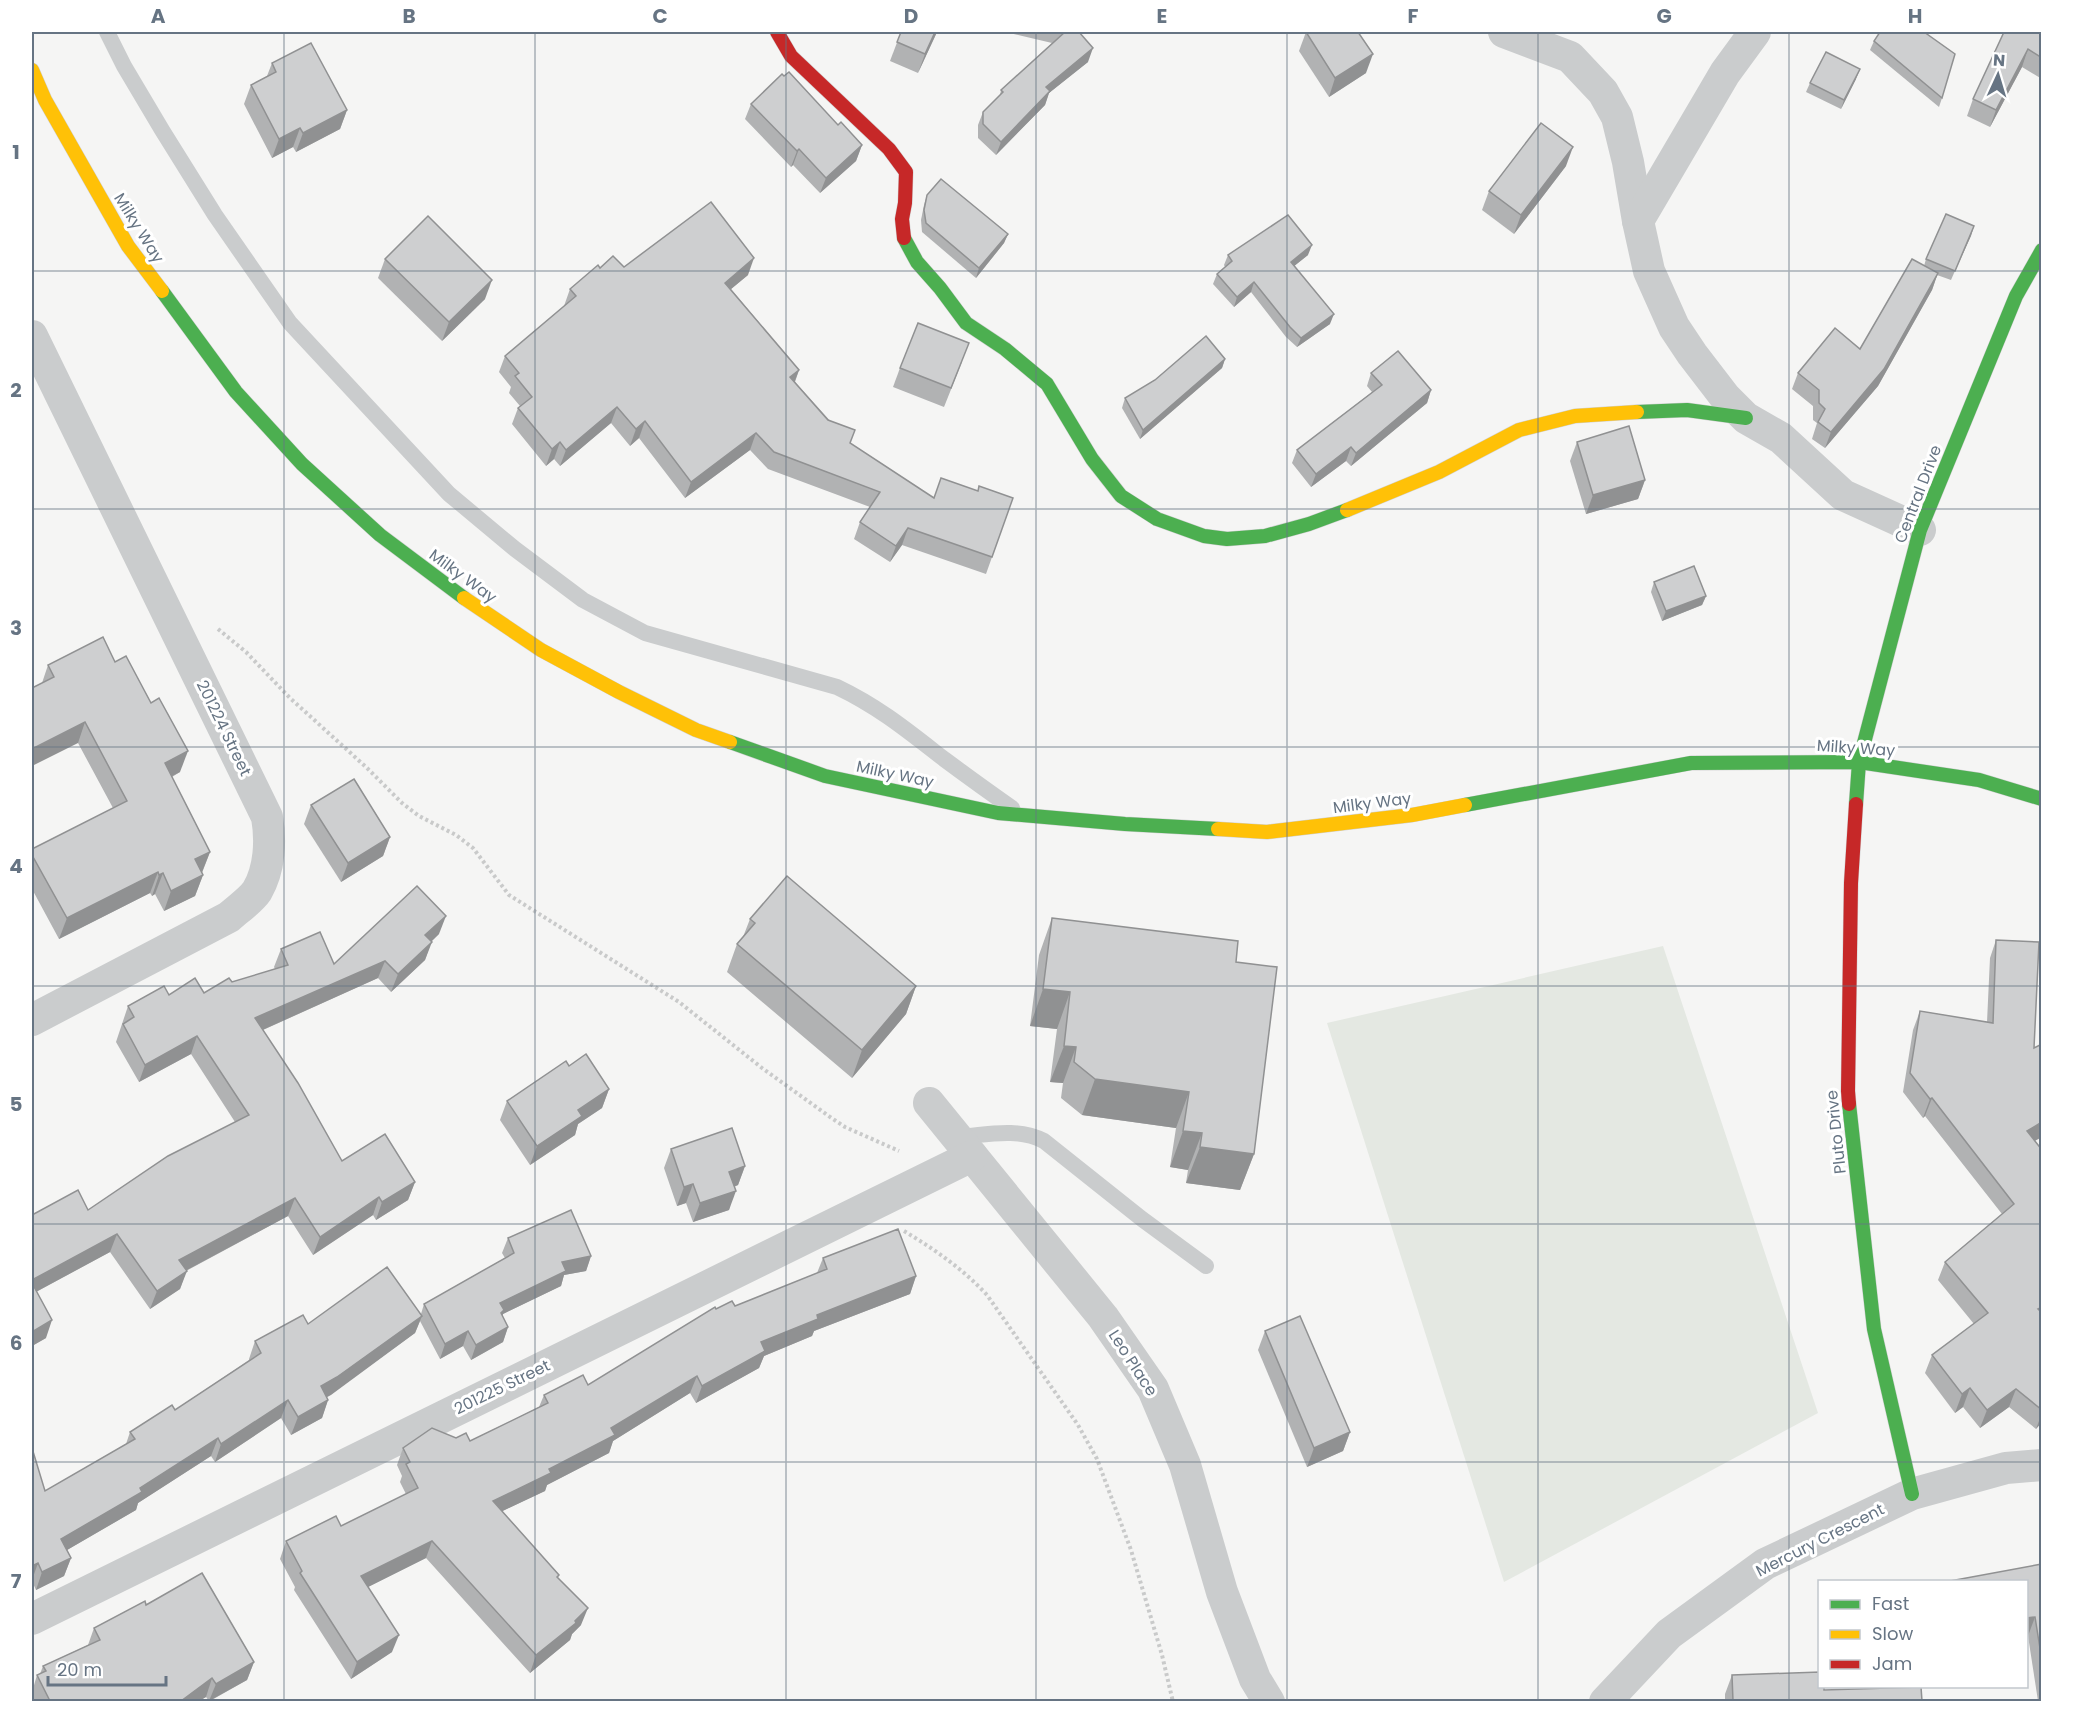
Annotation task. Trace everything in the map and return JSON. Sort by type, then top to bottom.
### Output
[{"type":"street","points":[[777,32],[791,56],[889,149],[906,172],[902,219],[904,238],[917,262],[966,323],[1005,349],[1047,384],[1092,459],[1121,496],[1168,524],[1204,536],[1227,539],[1265,536],[1309,524],[1361,505],[1438,472],[1519,430],[1575,416],[1688,410],[1746,418]]},
{"type":"street","points":[[1504,32],[1570,57],[1603,92],[1617,117],[1649,271],[1674,327],[1725,397],[1746,418],[1781,438],[1843,495],[1920,530]]},
{"type":"street","points":[[1638,222],[1725,73],[1755,32]]},
{"type":"street","name":"Milky Way","points":[[32,70],[45,100],[128,246],[236,392],[302,464],[380,535],[453,591],[541,651],[696,730],[825,776],[998,813],[1125,824],[1267,832],[1412,815],[1691,763],[1858,762],[1979,780],[2042,799]]},
{"type":"street","name":"Central Drive","points":[[1858,762],[1920,530],[2016,296],[2042,250]]},
{"type":"street","name":"201224 Street","points":[[32,336],[267,817],[270,831],[265,872],[256,891],[229,917],[32,1020]]},
{"type":"street","name":"Pluto Drive","points":[[1858,762],[1851,883],[1848,1091],[1874,1329],[1912,1494]]},
{"type":"street","name":"Leo Place","points":[[929,1103],[1102,1317],[1154,1389],[1185,1465],[1222,1592],[1256,1679],[1269,1701]]},
{"type":"street","name":"201225 Street","points":[[32,1619],[940,1172],[964,1146]]},
{"type":"street","name":"Mercury Crescent","points":[[1605,1701],[1669,1634],[1766,1564],[1912,1494],[2006,1468],[2042,1465]]},
{"type":"lane","points":[[107,32],[151,112],[209,205],[290,322],[449,494],[515,549],[583,600],[645,633],[837,687],[862,699],[908,729],[1020,814]]},
{"type":"lane","points":[[964,1146],[1018,1132],[1032,1135],[1044,1141],[1142,1220],[1206,1266]]},
{"type":"path","points":[[216,627],[246,652],[290,698],[402,803],[419,816],[456,835],[473,848],[510,895],[678,1002],[762,1068],[830,1117],[940,1172]]},
{"type":"path","points":[[864,1209],[909,1234],[950,1261],[976,1283],[1023,1346],[1090,1445],[1131,1550],[1173,1701]]},
{"type":"shaded area","points":[[1663,946],[1818,1413],[1504,1582],[1327,1023]]},
{"type":"building","points":[[901,32],[935,32],[925,54],[897,42]]},
{"type":"building","points":[[1065,32],[1079,32],[1093,48],[1046,87],[1050,91],[1001,142],[983,124],[983,112],[1003,92],[1001,90]]},
{"type":"building","points":[[1306,32],[1358,32],[1373,54],[1335,78]]},
{"type":"building","points":[[1880,32],[1924,32],[1955,54],[1942,98],[1874,41]]},
{"type":"building","points":[[2004,32],[2042,32],[2042,58],[2028,49],[1996,110],[1973,99]]},
{"type":"building","points":[[311,43],[347,110],[303,133],[300,128],[279,139],[251,85],[276,72],[272,63]]},
{"type":"building","points":[[1826,52],[1860,69],[1844,100],[1810,83]]},
{"type":"building","points":[[789,72],[838,125],[841,122],[862,145],[826,178],[751,104],[782,74],[784,76]]},
{"type":"building","points":[[1541,123],[1573,147],[1521,215],[1489,191]]},
{"type":"building","points":[[941,179],[1008,234],[979,268],[926,223],[924,210],[927,195]]},
{"type":"building","points":[[711,202],[754,258],[725,283],[799,370],[790,377],[828,420],[855,430],[850,443],[934,498],[941,478],[978,491],[979,486],[1013,498],[992,557],[908,528],[896,546],[860,522],[880,492],[774,452],[756,433],[691,482],[645,421],[636,429],[617,407],[566,450],[560,442],[552,449],[518,408],[532,397],[515,376],[519,373],[505,356],[576,296],[570,289],[598,265],[600,268],[613,256],[624,267]]},
{"type":"building","points":[[1946,214],[1974,226],[1955,271],[1926,259]]},
{"type":"building","points":[[1288,215],[1312,245],[1291,262],[1334,314],[1301,338],[1254,282],[1237,297],[1217,274],[1232,261],[1228,255]]},
{"type":"building","points":[[428,216],[492,280],[449,322],[385,259]]},
{"type":"building","points":[[1912,259],[1938,273],[1884,369],[1831,432],[1818,422],[1825,409],[1819,403],[1819,390],[1798,373],[1835,328],[1860,349]]},
{"type":"building","points":[[918,323],[969,343],[951,388],[900,368]]},
{"type":"building","points":[[1206,336],[1225,359],[1143,430],[1125,398],[1155,380]]},
{"type":"building","points":[[1398,351],[1431,390],[1356,453],[1351,447],[1316,474],[1297,450],[1382,385],[1371,373]]},
{"type":"building","points":[[1629,426],[1645,480],[1593,495],[1577,442]]},
{"type":"building","points":[[1694,566],[1706,596],[1666,611],[1654,582]]},
{"type":"building","points":[[103,637],[115,662],[126,656],[151,703],[159,698],[188,751],[165,763],[210,852],[195,859],[203,875],[171,891],[163,873],[159,875],[158,872],[67,918],[32,855],[32,849],[127,801],[85,722],[32,749],[32,688],[54,677],[48,665]]},
{"type":"building","points":[[354,779],[390,837],[348,863],[311,805]]},
{"type":"building","points":[[787,876],[916,986],[862,1050],[737,944],[755,923],[750,919]]},
{"type":"building","points":[[417,886],[446,916],[425,935],[432,942],[398,974],[385,961],[255,1018],[298,1083],[342,1161],[385,1134],[415,1182],[382,1202],[379,1197],[320,1237],[295,1198],[179,1260],[187,1271],[157,1291],[117,1234],[32,1280],[32,1215],[78,1190],[88,1210],[168,1156],[249,1115],[197,1036],[145,1065],[123,1024],[134,1017],[128,1006],[164,986],[169,995],[195,978],[204,993],[229,978],[232,982],[288,965],[281,949],[320,932],[334,964]]},
{"type":"building","points":[[1052,918],[1238,941],[1236,962],[1277,967],[1254,1154],[1200,1147],[1202,1133],[1183,1131],[1189,1092],[1095,1079],[1074,1062],[1076,1047],[1064,1046],[1070,992],[1043,989]]},
{"type":"building","points":[[1996,940],[2039,942],[2034,1048],[2042,1044],[2042,1122],[2027,1131],[2042,1150],[2042,1307],[2038,1309],[2042,1313],[2042,1410],[2016,1389],[1987,1410],[1970,1388],[1962,1394],[1932,1355],[1988,1313],[1945,1262],[2014,1204],[1910,1073],[1920,1011],[1993,1023]]},
{"type":"building","points":[[586,1054],[609,1089],[578,1110],[582,1116],[537,1146],[507,1101],[566,1061],[569,1066]]},
{"type":"building","points":[[732,1128],[745,1166],[729,1172],[736,1191],[700,1203],[693,1184],[684,1187],[671,1149]]},
{"type":"building","points":[[571,1210],[591,1256],[562,1262],[566,1271],[500,1303],[504,1310],[501,1313],[508,1327],[476,1345],[468,1331],[445,1344],[424,1304],[514,1253],[508,1238]]},
{"type":"building","points":[[898,1229],[916,1276],[817,1315],[818,1319],[761,1342],[765,1351],[702,1386],[697,1376],[611,1428],[615,1435],[549,1469],[551,1473],[493,1501],[559,1575],[557,1577],[588,1608],[575,1621],[576,1623],[536,1655],[432,1541],[361,1576],[399,1635],[357,1662],[300,1573],[302,1571],[286,1541],[336,1516],[341,1526],[418,1488],[406,1464],[410,1462],[403,1448],[432,1428],[456,1438],[466,1433],[470,1441],[548,1403],[544,1395],[583,1375],[588,1385],[715,1307],[716,1309],[732,1301],[735,1306],[827,1269],[823,1258]]},
{"type":"building","points":[[387,1267],[422,1316],[321,1386],[328,1400],[298,1417],[288,1400],[221,1444],[218,1438],[140,1488],[142,1492],[61,1539],[71,1558],[42,1572],[38,1563],[32,1566],[32,1448],[45,1491],[135,1439],[130,1432],[172,1405],[175,1410],[261,1353],[255,1341],[303,1315],[308,1324]]},
{"type":"building","points":[[32,1283],[52,1320],[32,1332]]},
{"type":"building","points":[[1300,1316],[1350,1432],[1314,1448],[1265,1331]]},
{"type":"building","points":[[2042,1564],[2042,1661],[2035,1617],[2028,1618],[2028,1580],[1955,1580]]},
{"type":"building","points":[[202,1573],[254,1662],[216,1684],[212,1678],[181,1701],[50,1701],[37,1675],[46,1671],[43,1666],[100,1640],[94,1628],[145,1601],[146,1605]]},
{"type":"building","points":[[1818,1672],[1818,1688],[1824,1688],[1824,1690],[1921,1688],[1922,1701],[1733,1701],[1732,1675]]},
{"type":"traffic: fast","points":[[904,238],[917,262],[966,323],[1005,349],[1047,384],[1092,459],[1121,496],[1157,519],[1204,536],[1227,539],[1265,536],[1309,524],[1347,510]]},
{"type":"traffic: fast","points":[[1856,804],[1859,762],[1920,530],[2016,296],[2042,250]]},
{"type":"traffic: fast","points":[[162,291],[236,392],[302,464],[380,535],[464,598]]},
{"type":"traffic: fast","points":[[1637,412],[1687,410],[1746,418]]},
{"type":"traffic: fast","points":[[730,742],[825,776],[998,813],[1218,829]]},
{"type":"traffic: fast","points":[[1465,805],[1691,763],[1859,762],[1979,780],[2042,799]]},
{"type":"traffic: fast","points":[[1849,1104],[1874,1329],[1912,1494]]},
{"type":"traffic: slow","points":[[32,70],[45,100],[128,246],[162,291]]},
{"type":"traffic: slow","points":[[1347,510],[1439,472],[1519,430],[1575,416],[1637,412]]},
{"type":"traffic: slow","points":[[464,598],[541,650],[696,730],[730,742]]},
{"type":"traffic: slow","points":[[1218,829],[1267,832],[1412,815],[1465,805]]},
{"type":"traffic: jam","points":[[777,32],[791,56],[889,149],[906,172],[902,219],[904,238]]},
{"type":"traffic: jam","points":[[1849,1104],[1851,883],[1856,804]]}]
